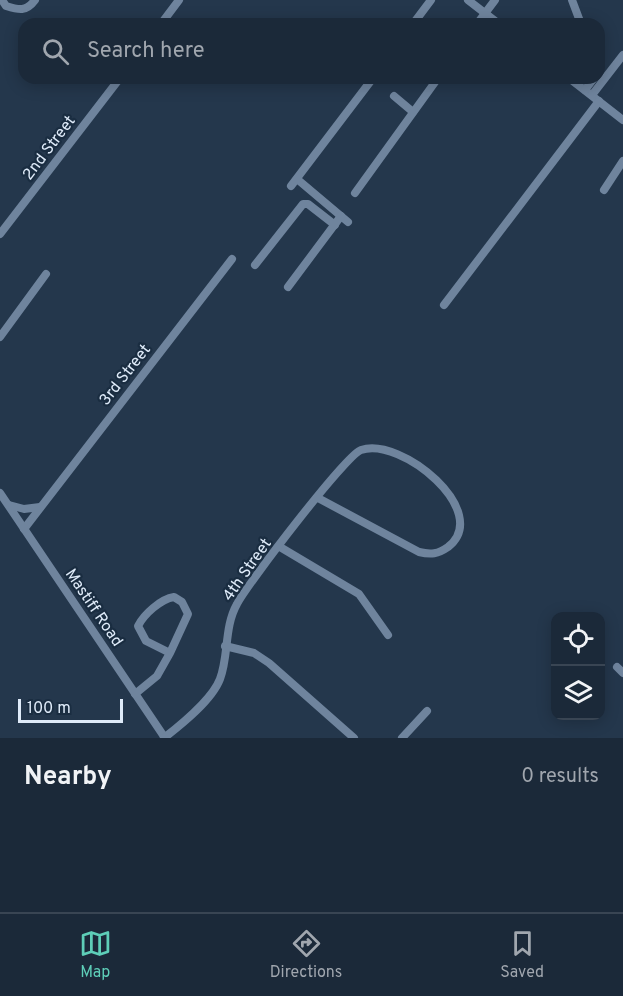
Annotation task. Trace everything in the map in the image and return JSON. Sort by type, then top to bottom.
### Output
[{"type":"street","points":[[2,0],[6,6],[21,10],[27,9],[35,0]]},
{"type":"street","points":[[166,18],[179,0]]},
{"type":"street","points":[[418,18],[431,0]]},
{"type":"street","points":[[468,0],[491,18]]},
{"type":"street","points":[[481,18],[495,0]]},
{"type":"street","points":[[572,0],[579,18]]},
{"type":"street","points":[[605,75],[623,55]]},
{"type":"street","name":"2nd Street","points":[[0,234],[115,84]]},
{"type":"street","points":[[288,287],[335,225],[345,219],[294,182],[368,84]]},
{"type":"street","points":[[355,193],[434,84]]},
{"type":"street","points":[[577,84],[623,120]]},
{"type":"street","points":[[589,93],[592,84]]},
{"type":"street","points":[[589,93],[597,84]]},
{"type":"street","points":[[394,96],[413,112]]},
{"type":"street","points":[[444,305],[599,102]]},
{"type":"street","points":[[604,190],[623,161]]},
{"type":"street","points":[[255,265],[303,204],[308,204],[335,225]]},
{"type":"street","name":"3rd Street","points":[[24,529],[232,259]]},
{"type":"street","points":[[0,337],[46,274]]},
{"type":"street","name":"4th Street","points":[[165,738],[189,718],[218,683],[236,604],[318,498],[353,454],[366,448],[387,450],[420,467],[459,509],[462,525],[453,543],[438,553],[419,552],[318,498]]},
{"type":"street","name":"Mastiff Road","points":[[0,493],[165,738]]},
{"type":"street","points":[[8,505],[24,509],[40,507]]},
{"type":"street","points":[[280,547],[359,594],[388,635]]},
{"type":"street","points":[[135,694],[157,676],[170,653],[188,614],[182,602],[174,597],[161,603],[144,616],[138,626],[146,641],[170,653]]},
{"type":"street","points":[[225,646],[260,656],[354,738]]},
{"type":"street","points":[[402,738],[427,711]]}]
